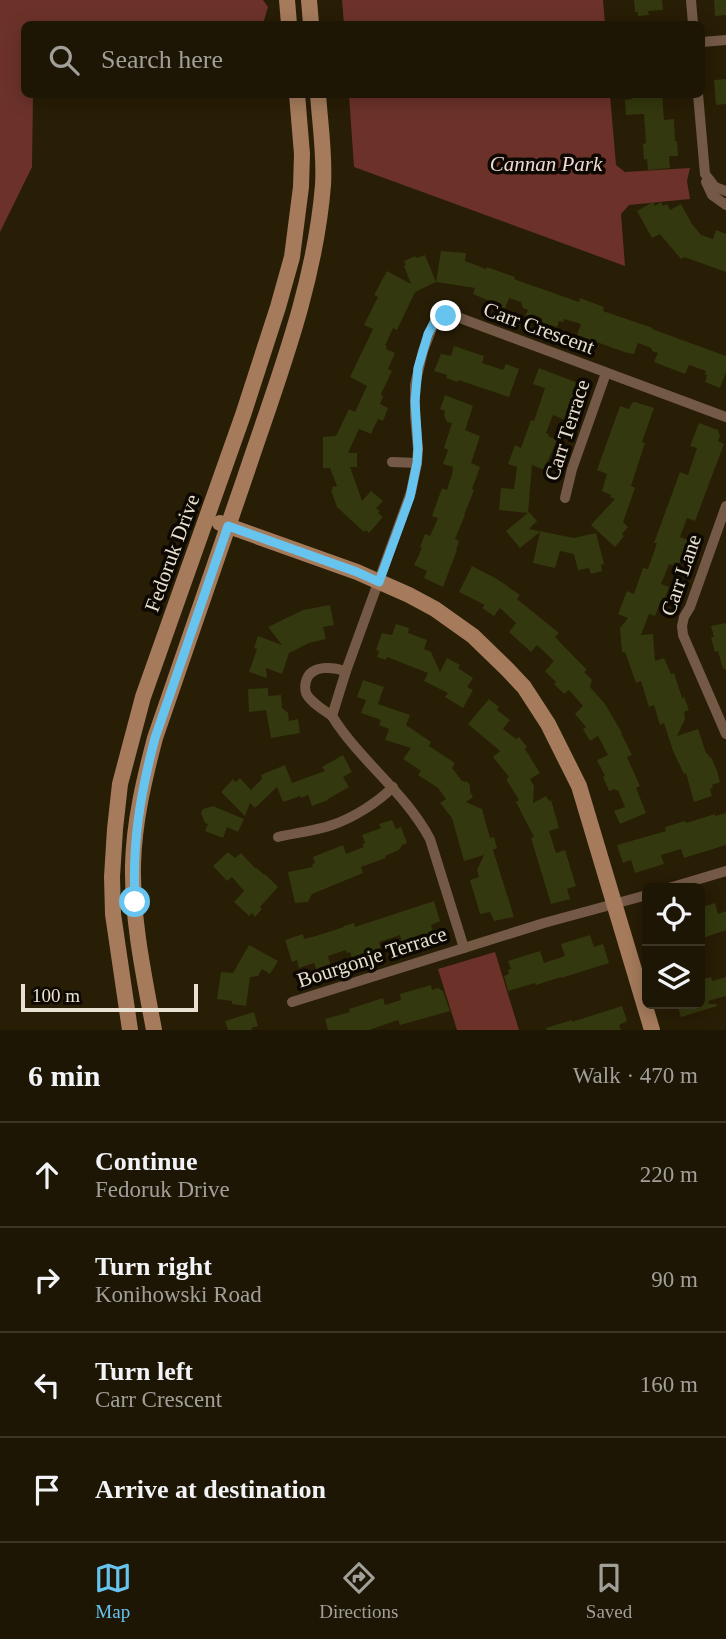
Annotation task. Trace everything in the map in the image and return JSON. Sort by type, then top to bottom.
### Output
[{"type":"main road","points":[[287,0],[289,21]]},
{"type":"main road","points":[[309,0],[311,21]]},
{"type":"main road","name":"Fedoruk Drive","points":[[130,1030],[113,915],[115,829],[120,784],[143,697],[207,519],[278,307],[292,257],[298,220],[302,154],[297,98]]},
{"type":"main road","name":"Fedoruk Drive","points":[[153,1030],[139,942],[133,865],[145,774],[291,342],[311,269],[323,183],[318,98]]},
{"type":"main road","points":[[207,519],[357,572],[410,595],[465,630],[507,668],[537,706],[559,743],[579,786],[652,1030]]},
{"type":"street","points":[[691,0],[693,21]]},
{"type":"street","points":[[705,42],[726,40]]},
{"type":"street","points":[[698,98],[708,188],[712,195],[726,205]]},
{"type":"street","points":[[705,174],[715,187],[726,191]]},
{"type":"street","name":"Carr Crescent","points":[[332,716],[410,497],[418,449],[415,401],[418,368],[434,323],[446,316],[460,318],[726,416]]},
{"type":"street","name":"Carr Terrace","points":[[565,498],[572,469],[606,373]]},
{"type":"street","points":[[392,462],[417,463]]},
{"type":"street","name":"Carr Lane","points":[[726,506],[682,626],[683,635],[726,734]]},
{"type":"street","points":[[346,671],[337,668],[317,669],[309,675],[305,683],[306,692],[332,716],[341,730],[416,814],[430,839],[464,948]]},
{"type":"street","points":[[278,837],[343,821],[393,787]]},
{"type":"street","points":[[685,883],[726,871]]},
{"type":"street","points":[[614,904],[642,896]]},
{"type":"street","name":"Bourgonje Terrace","points":[[292,1002],[544,923],[614,904]]},
{"type":"green space","points":[[0,0],[263,0],[268,7],[264,21],[21,21],[21,98],[33,98],[32,167],[0,232]]},
{"type":"green space","points":[[342,0],[603,0],[605,21],[344,21]]},
{"type":"green space","name":"Cannan Park","points":[[349,98],[610,98],[616,165],[625,172],[690,168],[687,181],[690,199],[629,205],[621,214],[625,266],[354,167]]},
{"type":"green space","points":[[495,952],[519,1030],[457,1030],[438,969]]},
{"type":"building","points":[[634,0],[662,0],[663,10],[648,11],[649,15],[638,16]]},
{"type":"building","points":[[714,0],[726,0],[726,15],[715,16]]},
{"type":"building","points":[[726,79],[726,104],[716,105],[714,80]]},
{"type":"building","points":[[662,98],[664,120],[674,119],[678,156],[669,156],[670,168],[648,170],[647,159],[644,160],[644,114],[626,115],[625,100]]},
{"type":"building","points":[[653,202],[655,206],[661,202],[663,206],[667,204],[670,210],[681,204],[701,235],[713,239],[716,230],[726,234],[726,272],[684,257],[681,259],[660,234],[652,238],[637,211]]},
{"type":"building","points":[[441,251],[466,253],[465,261],[579,302],[580,298],[604,307],[603,311],[726,356],[726,372],[720,388],[705,382],[706,371],[689,365],[685,374],[654,362],[658,353],[638,343],[634,354],[627,353],[577,335],[581,324],[564,319],[563,322],[559,321],[557,327],[525,317],[528,310],[523,308],[521,302],[509,298],[505,309],[473,294],[475,288],[436,282]]},
{"type":"building","points":[[425,255],[436,282],[415,292],[397,330],[393,328],[385,346],[395,353],[388,369],[392,371],[381,394],[383,397],[380,404],[388,408],[383,421],[378,419],[371,434],[359,429],[348,453],[357,453],[357,467],[350,467],[362,501],[371,491],[383,501],[376,508],[383,517],[369,533],[366,530],[364,532],[337,507],[331,490],[337,486],[330,468],[323,468],[323,437],[336,436],[349,409],[355,412],[367,386],[350,377],[373,329],[364,325],[378,297],[374,295],[387,271],[411,284],[404,261]]},
{"type":"building","points":[[454,346],[484,356],[482,363],[503,370],[506,364],[519,369],[509,397],[446,378],[447,375],[434,371],[441,354],[451,356]]},
{"type":"building","points":[[539,368],[578,383],[565,420],[553,415],[546,433],[557,440],[544,470],[532,465],[528,513],[499,510],[501,488],[514,489],[517,467],[508,464],[515,445],[521,448],[545,388],[533,384]]},
{"type":"building","points":[[445,395],[473,406],[465,430],[480,436],[471,463],[480,467],[455,539],[459,541],[457,550],[443,587],[424,578],[427,571],[414,565],[425,534],[430,536],[438,518],[432,516],[442,488],[447,490],[453,471],[453,467],[443,464],[448,450],[444,448],[452,423],[447,422],[445,411],[440,409]]},
{"type":"building","points":[[635,402],[654,408],[631,486],[635,488],[623,522],[628,527],[615,547],[591,525],[615,499],[602,491],[607,474],[597,470],[620,406],[629,409]]},
{"type":"building","points":[[699,423],[718,430],[718,441],[724,444],[695,521],[687,518],[680,537],[688,540],[678,567],[669,564],[661,584],[669,587],[664,601],[661,600],[655,616],[649,614],[641,635],[653,634],[655,661],[664,658],[671,674],[674,673],[689,710],[684,712],[685,719],[677,736],[698,729],[706,753],[711,757],[717,771],[720,782],[712,785],[712,796],[694,802],[686,773],[684,774],[673,751],[664,723],[660,725],[654,705],[649,707],[641,681],[636,683],[625,652],[622,652],[620,628],[628,618],[618,614],[627,591],[634,594],[643,568],[648,569],[657,543],[654,543],[680,472],[688,475],[697,448],[690,446]]},
{"type":"building","points":[[529,512],[537,521],[529,529],[574,538],[596,533],[604,564],[601,565],[602,571],[591,574],[589,568],[578,570],[574,554],[560,551],[555,568],[533,563],[540,532],[520,548],[506,531]]},
{"type":"building","points":[[472,566],[520,595],[517,599],[559,633],[555,637],[587,670],[584,672],[592,680],[590,687],[605,704],[632,755],[627,757],[640,786],[636,788],[646,813],[620,824],[614,811],[625,807],[618,790],[609,791],[597,760],[608,755],[598,736],[590,741],[583,729],[586,727],[575,714],[583,706],[569,690],[564,694],[545,671],[554,661],[537,645],[531,652],[509,632],[516,623],[500,608],[494,616],[482,608],[485,605],[459,592]]},
{"type":"building","points":[[330,605],[334,625],[323,627],[326,639],[309,643],[289,653],[282,674],[266,668],[267,678],[249,672],[257,649],[254,648],[258,636],[282,645],[268,627],[303,610]]},
{"type":"building","points":[[726,623],[726,669],[723,669],[718,651],[715,652],[711,626]]},
{"type":"building","points":[[396,624],[409,628],[408,633],[427,640],[424,649],[431,652],[440,672],[447,658],[460,665],[458,668],[473,678],[467,687],[473,690],[463,708],[445,697],[448,693],[424,681],[428,673],[387,657],[386,660],[377,657],[379,651],[376,650],[382,633],[392,635]]},
{"type":"building","points":[[363,680],[384,687],[378,704],[410,715],[406,725],[431,742],[429,746],[455,763],[452,768],[462,781],[468,782],[473,797],[466,802],[482,809],[490,838],[494,837],[497,848],[493,850],[514,917],[494,921],[490,912],[480,914],[470,880],[479,877],[477,870],[484,855],[464,861],[452,818],[440,803],[446,799],[438,788],[418,775],[421,771],[403,759],[411,748],[385,740],[389,729],[379,725],[381,720],[361,713],[366,700],[357,697]]},
{"type":"building","points":[[268,688],[268,696],[281,695],[282,708],[288,713],[289,721],[298,719],[300,733],[271,738],[266,710],[249,712],[248,689]]},
{"type":"building","points":[[489,699],[499,707],[497,710],[510,720],[503,729],[516,739],[519,737],[540,773],[530,779],[534,786],[533,803],[546,796],[551,800],[559,828],[549,831],[556,853],[565,850],[576,886],[567,889],[570,899],[551,904],[531,838],[534,837],[516,802],[519,800],[506,779],[509,777],[493,757],[500,751],[468,724]]},
{"type":"building","points":[[343,755],[352,772],[343,777],[349,787],[312,806],[308,795],[283,802],[277,787],[255,808],[250,803],[245,816],[221,792],[233,779],[236,782],[240,778],[251,790],[262,779],[261,775],[285,765],[292,783],[325,771],[322,767]]},
{"type":"building","points":[[213,806],[244,819],[238,832],[227,827],[223,838],[205,831],[208,824],[201,813],[203,809]]},
{"type":"building","points":[[726,813],[726,845],[684,858],[681,849],[661,855],[664,864],[635,873],[631,860],[623,863],[617,845],[666,831],[665,827],[685,821],[686,823]]},
{"type":"building","points":[[392,820],[396,829],[401,827],[407,843],[399,850],[361,867],[363,873],[312,894],[308,902],[295,903],[288,872],[313,867],[313,857],[343,845],[346,854],[364,847],[362,835],[381,828],[379,824]]},
{"type":"building","points":[[228,852],[235,858],[241,853],[278,887],[260,907],[262,909],[255,917],[252,913],[249,916],[234,902],[244,891],[232,877],[227,881],[213,866]]},
{"type":"building","points":[[434,901],[440,921],[431,925],[434,934],[402,943],[400,935],[379,942],[381,950],[352,960],[350,952],[346,953],[346,950],[328,956],[331,967],[317,971],[314,963],[299,968],[297,960],[292,962],[285,940],[303,934],[304,939],[354,923],[355,927]]},
{"type":"building","points":[[715,903],[718,914],[726,911],[726,930],[705,937],[705,906]]},
{"type":"building","points":[[590,935],[594,947],[603,944],[609,963],[508,991],[504,976],[509,974],[508,970],[511,969],[508,961],[540,951],[544,963],[565,956],[561,944]]},
{"type":"building","points":[[249,945],[278,961],[270,974],[262,969],[258,976],[250,977],[246,1006],[217,999],[221,972],[233,973]]},
{"type":"building","points":[[711,977],[712,981],[726,977],[726,996],[708,1001],[709,1004],[717,1006],[681,1017],[679,1009],[705,1009],[705,979]]},
{"type":"building","points":[[431,985],[432,990],[438,988],[443,991],[450,1011],[400,1025],[398,1020],[369,1030],[328,1030],[325,1019],[383,998],[385,1005],[401,1000],[400,994]]},
{"type":"building","points":[[622,1006],[627,1021],[619,1025],[621,1030],[546,1028],[572,1022]]},
{"type":"building","points":[[254,1012],[258,1026],[251,1028],[252,1030],[228,1030],[225,1021]]},
{"type":"route","points":[[135,902],[133,865],[145,774],[228,526],[379,582],[414,483],[418,449],[415,416],[418,368],[428,334],[434,323],[446,316]]}]
